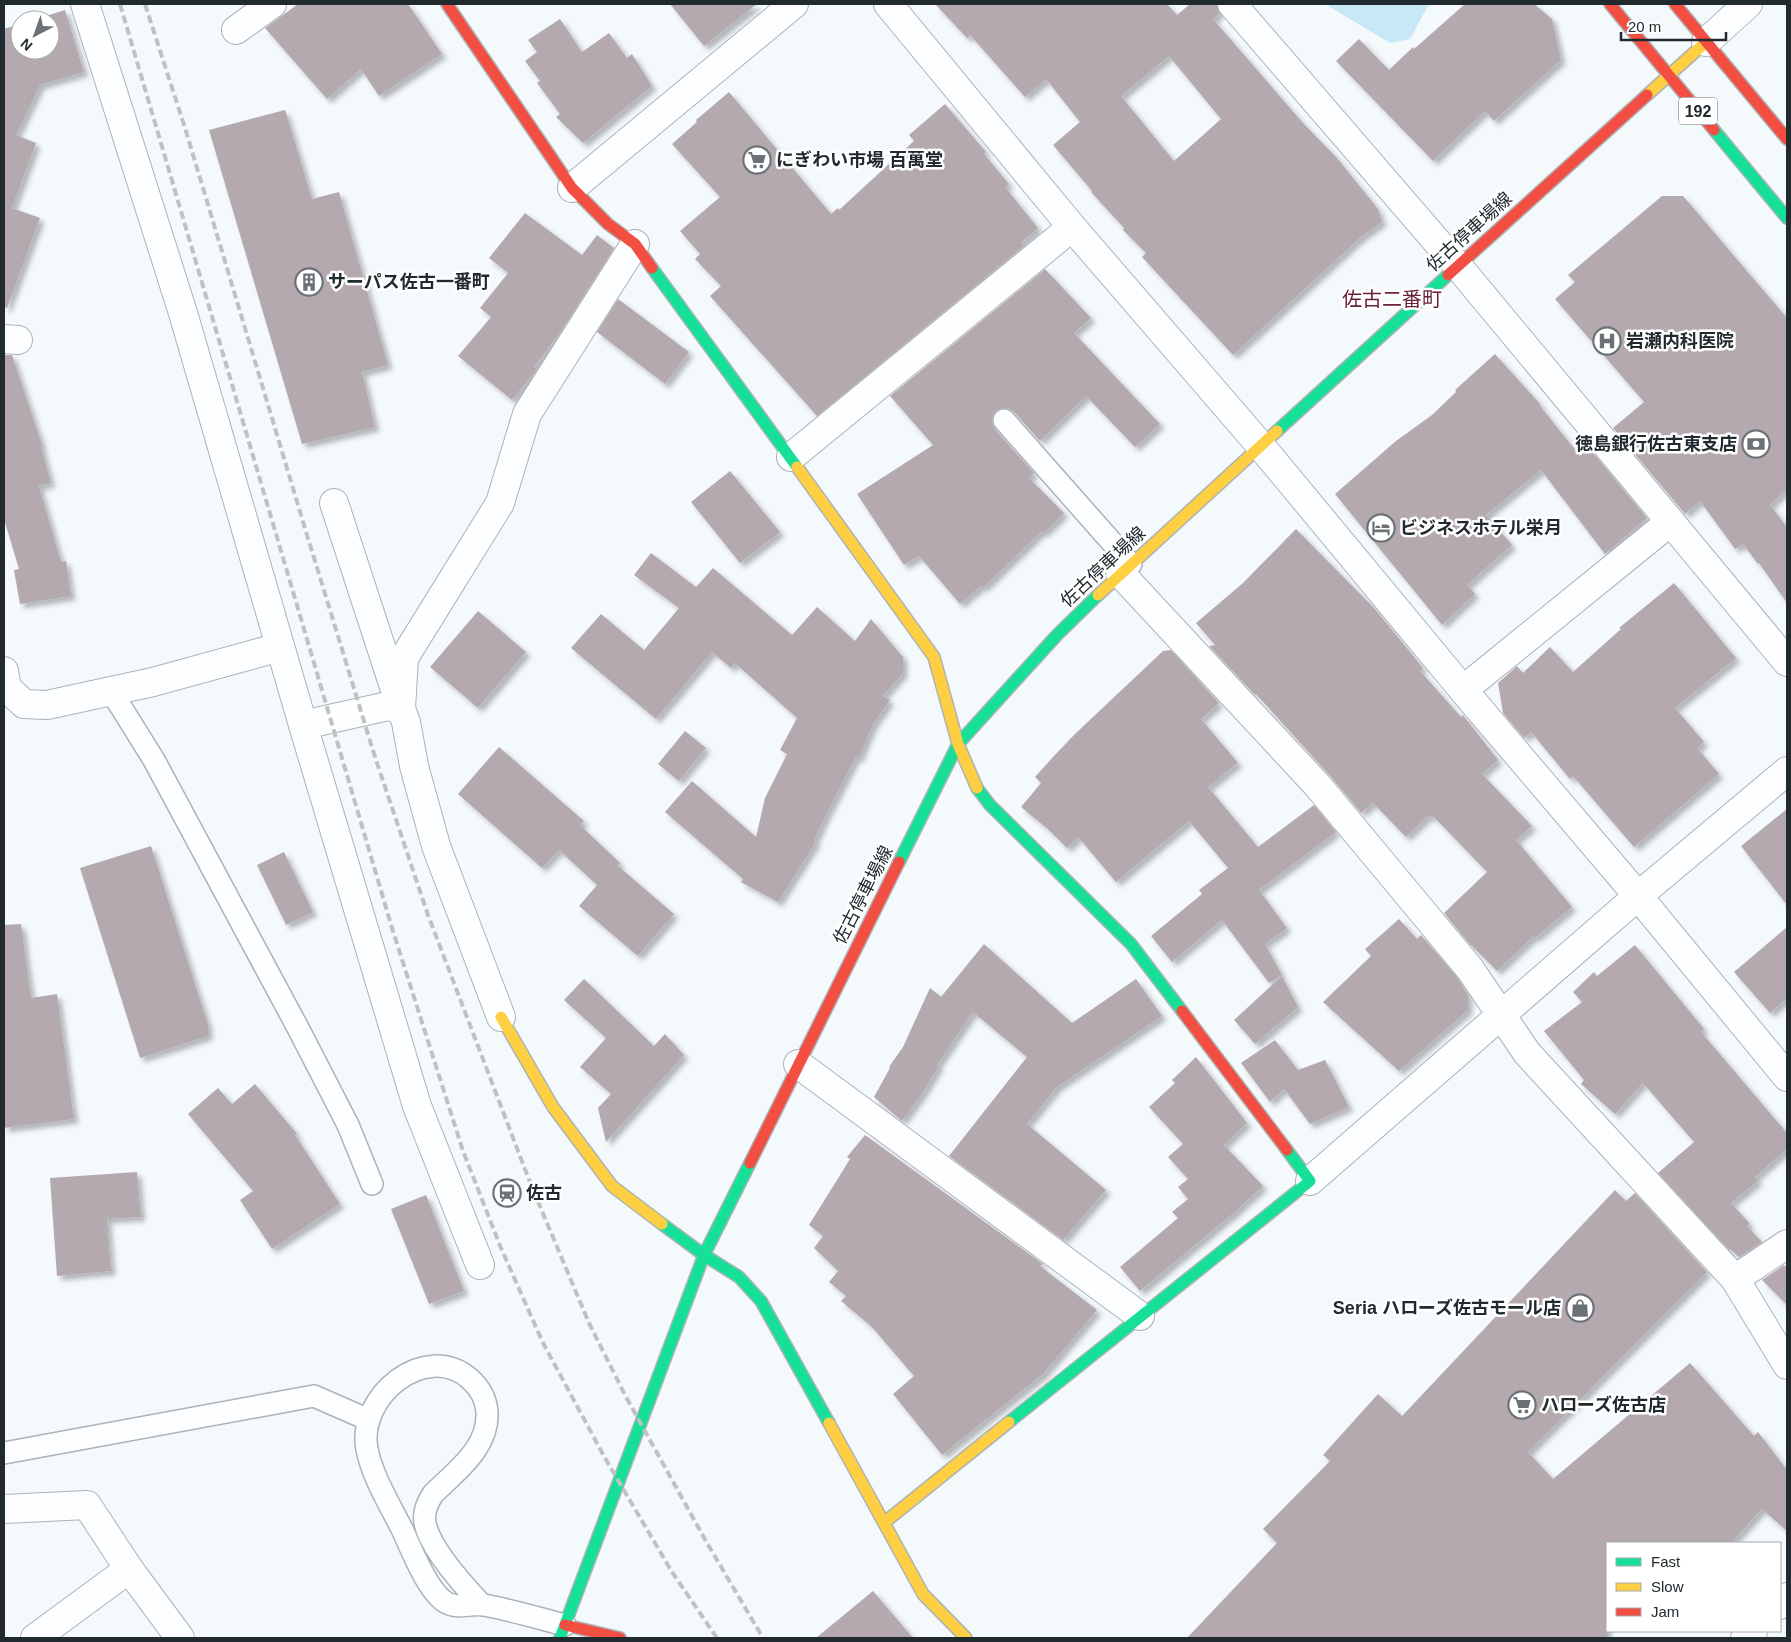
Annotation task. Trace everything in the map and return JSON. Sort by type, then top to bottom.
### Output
[{"type":"main road","points":[[446,4],[572,188],[608,224],[635,244],[934,657],[958,744],[979,792],[1131,944],[1310,1181],[885,1522]]},
{"type":"main road","name":"192","points":[[1610,4],[1787,218]]},
{"type":"main road","points":[[1674,4],[1787,139]]},
{"type":"main road","name":"佐古停車場線","points":[[562,1631],[704,1255],[958,744],[1057,635],[1126,569],[1706,42]]},
{"type":"main road","points":[[501,1017],[553,1107],[612,1186],[704,1255],[739,1277],[761,1301],[885,1522],[923,1594],[966,1638]]},
{"type":"main road","points":[[562,1631],[620,1638]]},
{"type":"street","points":[[85,4],[183,313],[303,725],[417,1106],[480,1265]]},
{"type":"street","points":[[236,30],[272,4]]},
{"type":"street","points":[[572,188],[794,4]]},
{"type":"street","points":[[888,4],[1072,227],[1260,446],[1463,690],[1638,896],[1787,1077]]},
{"type":"street","points":[[1232,4],[1458,266],[1787,662]]},
{"type":"street","points":[[1706,42],[1748,4]]},
{"type":"street","points":[[791,458],[1072,227]]},
{"type":"street","points":[[401,709],[404,658],[500,503],[527,414],[635,244]]},
{"type":"street","points":[[334,503],[406,722],[414,766],[436,846],[501,1017]]},
{"type":"street","points":[[1463,690],[1670,522]]},
{"type":"street","points":[[1126,569],[1318,786],[1470,969],[1527,1054],[1735,1279],[1787,1365]]},
{"type":"street","points":[[5,683],[24,704],[47,706],[153,682],[280,647]]},
{"type":"street","points":[[303,725],[388,706],[401,709]]},
{"type":"street","points":[[1310,1181],[1638,896],[1787,770]]},
{"type":"street","points":[[798,1064],[1140,1316]]},
{"type":"street","points":[[1735,1279],[1787,1244]]},
{"type":"street","points":[[4,1509],[87,1504],[129,1569],[180,1638]]},
{"type":"street","points":[[35,1638],[129,1569]]},
{"type":"lane","points":[[1004,420],[1126,569]]},
{"type":"lane","points":[[111,691],[154,760],[298,1028],[348,1125],[372,1184]]},
{"type":"lane","points":[[482,1605],[459,1581],[439,1553],[424,1522],[427,1503],[433,1494],[480,1444],[485,1434],[487,1421],[486,1405],[482,1393],[465,1375],[444,1366],[425,1368],[399,1379],[385,1391],[374,1406],[367,1429],[367,1449],[374,1470],[424,1575],[444,1602],[453,1606],[482,1605],[562,1631]]},
{"type":"lane","points":[[4,1453],[314,1396],[369,1420]]},
{"type":"shaded area","points":[[1325,4],[1429,4],[1410,39],[1390,43]]},
{"type":"building","points":[[298,4],[408,4],[442,54],[379,96],[361,69],[327,99],[265,28]]},
{"type":"building","points":[[670,4],[757,4],[704,46]]},
{"type":"building","points":[[935,4],[1167,4],[1177,15],[1190,4],[1217,4],[1220,13],[1213,19],[1302,122],[1337,158],[1378,209],[1382,222],[1361,237],[1233,355],[1142,257],[1146,253],[1123,230],[1124,228],[1091,192],[1053,145],[1080,122],[1046,79],[1025,97],[970,35],[967,38]],"holes":[[[1169,56],[1221,119],[1174,161],[1121,96]]]},
{"type":"building","points":[[1465,4],[1534,4],[1552,19],[1561,60],[1494,121],[1485,111],[1433,161],[1336,61],[1359,39],[1389,70],[1413,47],[1414,49]]},
{"type":"building","points":[[65,10],[84,72],[40,85],[16,135],[36,143],[12,208],[40,218],[7,308],[4,307],[4,29],[10,27],[10,60],[60,60],[60,12]]},
{"type":"building","points":[[560,19],[582,52],[609,33],[627,58],[632,54],[652,86],[583,143],[556,117],[560,114],[537,83],[540,81],[525,61],[537,52],[528,40]]},
{"type":"building","points":[[729,92],[831,214],[838,208],[839,210],[914,141],[909,135],[945,104],[986,152],[984,154],[1009,184],[1005,187],[1038,228],[1021,243],[1024,246],[817,416],[710,296],[721,286],[695,259],[700,254],[680,231],[720,197],[672,144],[697,122],[696,120]]},
{"type":"building","name":"サーパス佐古一番町","points":[[285,110],[312,199],[339,192],[388,365],[362,372],[375,427],[302,444],[209,130]]},
{"type":"building","points":[[1662,196],[1683,196],[1787,318],[1787,489],[1770,505],[1787,527],[1787,603],[1743,544],[1735,549],[1700,501],[1685,514],[1613,428],[1644,402],[1555,299],[1575,282],[1568,275]]},
{"type":"building","points":[[525,213],[582,255],[597,235],[614,248],[560,333],[534,367],[537,369],[536,371],[512,400],[458,356],[491,317],[480,308],[508,273],[489,258]]},
{"type":"building","points":[[1045,269],[1091,318],[1074,333],[1160,424],[1135,447],[1086,396],[1040,441],[1013,411],[1008,408],[1002,408],[995,411],[992,416],[994,428],[1034,473],[1029,478],[1064,513],[1044,533],[1042,531],[983,588],[981,586],[960,604],[919,556],[904,565],[857,494],[933,445],[890,396]]},
{"type":"building","points":[[618,299],[689,352],[665,384],[597,332]]},
{"type":"building","points":[[1495,354],[1541,405],[1580,456],[1589,448],[1647,518],[1605,554],[1541,470],[1486,515],[1512,545],[1467,585],[1475,594],[1442,625],[1335,494],[1396,441],[1432,415],[1456,392],[1455,390]]},
{"type":"building","points":[[4,355],[12,355],[42,445],[51,483],[39,486],[61,562],[66,561],[71,596],[20,604],[14,570],[19,569],[4,519]]},
{"type":"building","points":[[730,471],[780,532],[740,563],[691,502]]},
{"type":"building","points":[[1296,529],[1375,609],[1423,668],[1420,671],[1461,717],[1463,715],[1498,760],[1482,774],[1532,826],[1516,840],[1572,907],[1535,938],[1534,936],[1497,971],[1471,946],[1444,913],[1487,872],[1432,815],[1430,818],[1428,816],[1406,837],[1373,803],[1361,813],[1256,694],[1209,646],[1215,645],[1196,623],[1243,583]]},
{"type":"building","points":[[651,553],[696,587],[713,568],[792,635],[817,607],[855,641],[871,619],[903,657],[903,673],[883,696],[890,700],[872,726],[859,758],[856,757],[826,815],[814,841],[816,842],[778,902],[741,882],[743,879],[665,812],[692,781],[756,837],[765,798],[787,754],[780,750],[797,718],[735,663],[731,668],[712,652],[656,719],[571,648],[601,614],[644,650],[679,608],[634,575]]},
{"type":"building","points":[[1674,583],[1736,658],[1675,708],[1704,742],[1697,748],[1719,774],[1634,847],[1573,776],[1570,779],[1531,732],[1524,738],[1503,713],[1498,683],[1517,666],[1523,673],[1550,647],[1573,672],[1621,629],[1619,628]]},
{"type":"building","points":[[478,611],[526,652],[478,708],[430,667]]},
{"type":"building","points":[[1171,650],[1219,703],[1201,719],[1238,763],[1208,787],[1258,847],[1314,805],[1336,832],[1259,890],[1287,928],[1265,944],[1282,975],[1269,983],[1222,920],[1172,962],[1151,936],[1202,894],[1199,890],[1228,868],[1189,821],[1116,882],[1078,837],[1067,848],[1021,807],[1041,783],[1035,777],[1053,757],[1163,651]]},
{"type":"building","points":[[685,731],[706,748],[679,781],[658,764]]},
{"type":"building","points":[[499,747],[584,821],[580,825],[620,863],[618,866],[674,914],[638,956],[579,906],[597,885],[559,850],[542,868],[458,794]]},
{"type":"building","points":[[1787,809],[1787,905],[1741,846]]},
{"type":"building","points":[[151,846],[208,1025],[208,1036],[140,1058],[80,868]]},
{"type":"building","points":[[284,852],[313,912],[286,925],[257,865]]},
{"type":"building","points":[[1399,919],[1417,939],[1421,935],[1458,978],[1468,995],[1468,1010],[1399,1071],[1323,1002],[1371,956],[1365,949]]},
{"type":"building","points":[[21,924],[31,998],[57,994],[74,1119],[4,1128],[4,925]]},
{"type":"building","points":[[1787,927],[1787,998],[1770,1013],[1734,972]]},
{"type":"building","points":[[984,944],[1072,1023],[1136,979],[1162,1016],[1057,1087],[1027,1124],[1106,1190],[1063,1240],[949,1156],[1027,1057],[973,1012],[937,1065],[939,1066],[921,1095],[902,1121],[874,1097],[889,1067],[903,1047],[930,988],[941,997]]},
{"type":"building","points":[[1635,945],[1704,1029],[1701,1032],[1787,1133],[1787,1149],[1755,1177],[1758,1181],[1731,1203],[1750,1224],[1747,1226],[1762,1242],[1739,1257],[1729,1250],[1658,1173],[1694,1142],[1643,1083],[1615,1114],[1581,1084],[1584,1080],[1544,1031],[1582,1002],[1573,992],[1594,972],[1597,976]]},
{"type":"building","points":[[1282,976],[1298,1007],[1255,1044],[1234,1020]]},
{"type":"building","points":[[584,979],[654,1046],[665,1034],[684,1055],[606,1142],[598,1108],[611,1094],[580,1067],[606,1038],[564,1000]]},
{"type":"building","points":[[1275,1040],[1298,1070],[1325,1060],[1349,1107],[1310,1124],[1284,1089],[1270,1102],[1241,1063]]},
{"type":"building","points":[[1196,1057],[1247,1123],[1224,1145],[1263,1186],[1140,1291],[1120,1267],[1178,1218],[1172,1212],[1188,1199],[1178,1187],[1188,1179],[1168,1157],[1183,1144],[1149,1107],[1175,1083],[1172,1080]]},
{"type":"building","points":[[255,1084],[297,1134],[295,1135],[340,1204],[272,1249],[240,1200],[253,1191],[188,1114],[218,1088],[232,1104]]},
{"type":"building","points":[[865,1135],[1043,1264],[1040,1266],[1097,1310],[1043,1374],[942,1455],[893,1394],[914,1376],[871,1326],[841,1301],[846,1296],[829,1282],[838,1271],[814,1248],[823,1236],[809,1225],[850,1159],[847,1157]]},
{"type":"building","points":[[137,1172],[141,1217],[107,1219],[111,1271],[57,1276],[50,1178]]},
{"type":"building","name":"ハローズ佐古店","points":[[1615,1190],[1626,1201],[1635,1193],[1707,1272],[1528,1452],[1553,1479],[1690,1363],[1754,1436],[1758,1432],[1787,1470],[1787,1531],[1762,1509],[1732,1542],[1606,1542],[1607,1638],[1187,1638],[1277,1543],[1263,1529],[1330,1461],[1323,1455],[1378,1394],[1402,1416]]},
{"type":"building","points":[[426,1195],[464,1291],[429,1304],[391,1209]]},
{"type":"building","points":[[1784,1265],[1787,1268],[1787,1305],[1762,1280]]},
{"type":"building","points":[[873,1591],[913,1638],[816,1638]]},
{"type":"railway","points":[[120,4],[392,928],[463,1151],[501,1248],[543,1343],[605,1458],[672,1572],[717,1638]]},
{"type":"railway","points":[[145,4],[185,128],[375,757],[428,915],[531,1185],[589,1323],[625,1395],[707,1543],[763,1638]]},
{"type":"traffic: fast","points":[[1714,130],[1787,218]]},
{"type":"traffic: fast","points":[[652,268],[797,467]]},
{"type":"traffic: fast","points":[[1277,431],[1448,275]]},
{"type":"traffic: fast","points":[[899,862],[958,744],[1057,635],[1098,595]]},
{"type":"traffic: fast","points":[[977,788],[990,805],[1131,944],[1182,1011]]},
{"type":"traffic: fast","points":[[1009,1422],[1310,1181],[1287,1150]]},
{"type":"traffic: fast","points":[[560,1638],[704,1255],[750,1163]]},
{"type":"traffic: fast","points":[[662,1224],[704,1255],[739,1277],[761,1301],[829,1423]]},
{"type":"traffic: slow","points":[[1647,95],[1706,42]]},
{"type":"traffic: slow","points":[[1098,595],[1277,431]]},
{"type":"traffic: slow","points":[[797,467],[934,657],[958,744],[977,788]]},
{"type":"traffic: slow","points":[[501,1017],[553,1107],[612,1186],[662,1224]]},
{"type":"traffic: slow","points":[[885,1522],[1009,1422]]},
{"type":"traffic: slow","points":[[829,1423],[923,1594],[966,1638]]},
{"type":"traffic: jam","points":[[447,4],[572,188],[608,224],[635,244],[652,268]]},
{"type":"traffic: jam","points":[[1610,4],[1714,130]]},
{"type":"traffic: jam","points":[[1675,4],[1787,139]]},
{"type":"traffic: jam","points":[[1448,275],[1647,95]]},
{"type":"traffic: jam","points":[[750,1163],[899,862]]},
{"type":"traffic: jam","points":[[1182,1011],[1287,1150]]},
{"type":"traffic: jam","points":[[565,1625],[620,1638]]},
{"type":"place","name":"にぎわい市場 百萬堂","points":[[757,160]]},
{"type":"place","name":"サーパス佐古一番町","points":[[309,282]]},
{"type":"place","name":"岩瀬内科医院","points":[[1607,341]]},
{"type":"place","name":"徳島銀行佐古東支店","points":[[1756,444]]},
{"type":"place","name":"ビジネスホテル栄月","points":[[1381,528]]},
{"type":"place","name":"佐古","points":[[507,1193]]},
{"type":"place","name":"Seria ハローズ佐古モール店","points":[[1580,1308]]},
{"type":"place","name":"ハローズ佐古店","points":[[1522,1405]]},
{"type":"district","name":"佐古二番町","points":[[1392,299]]}]
